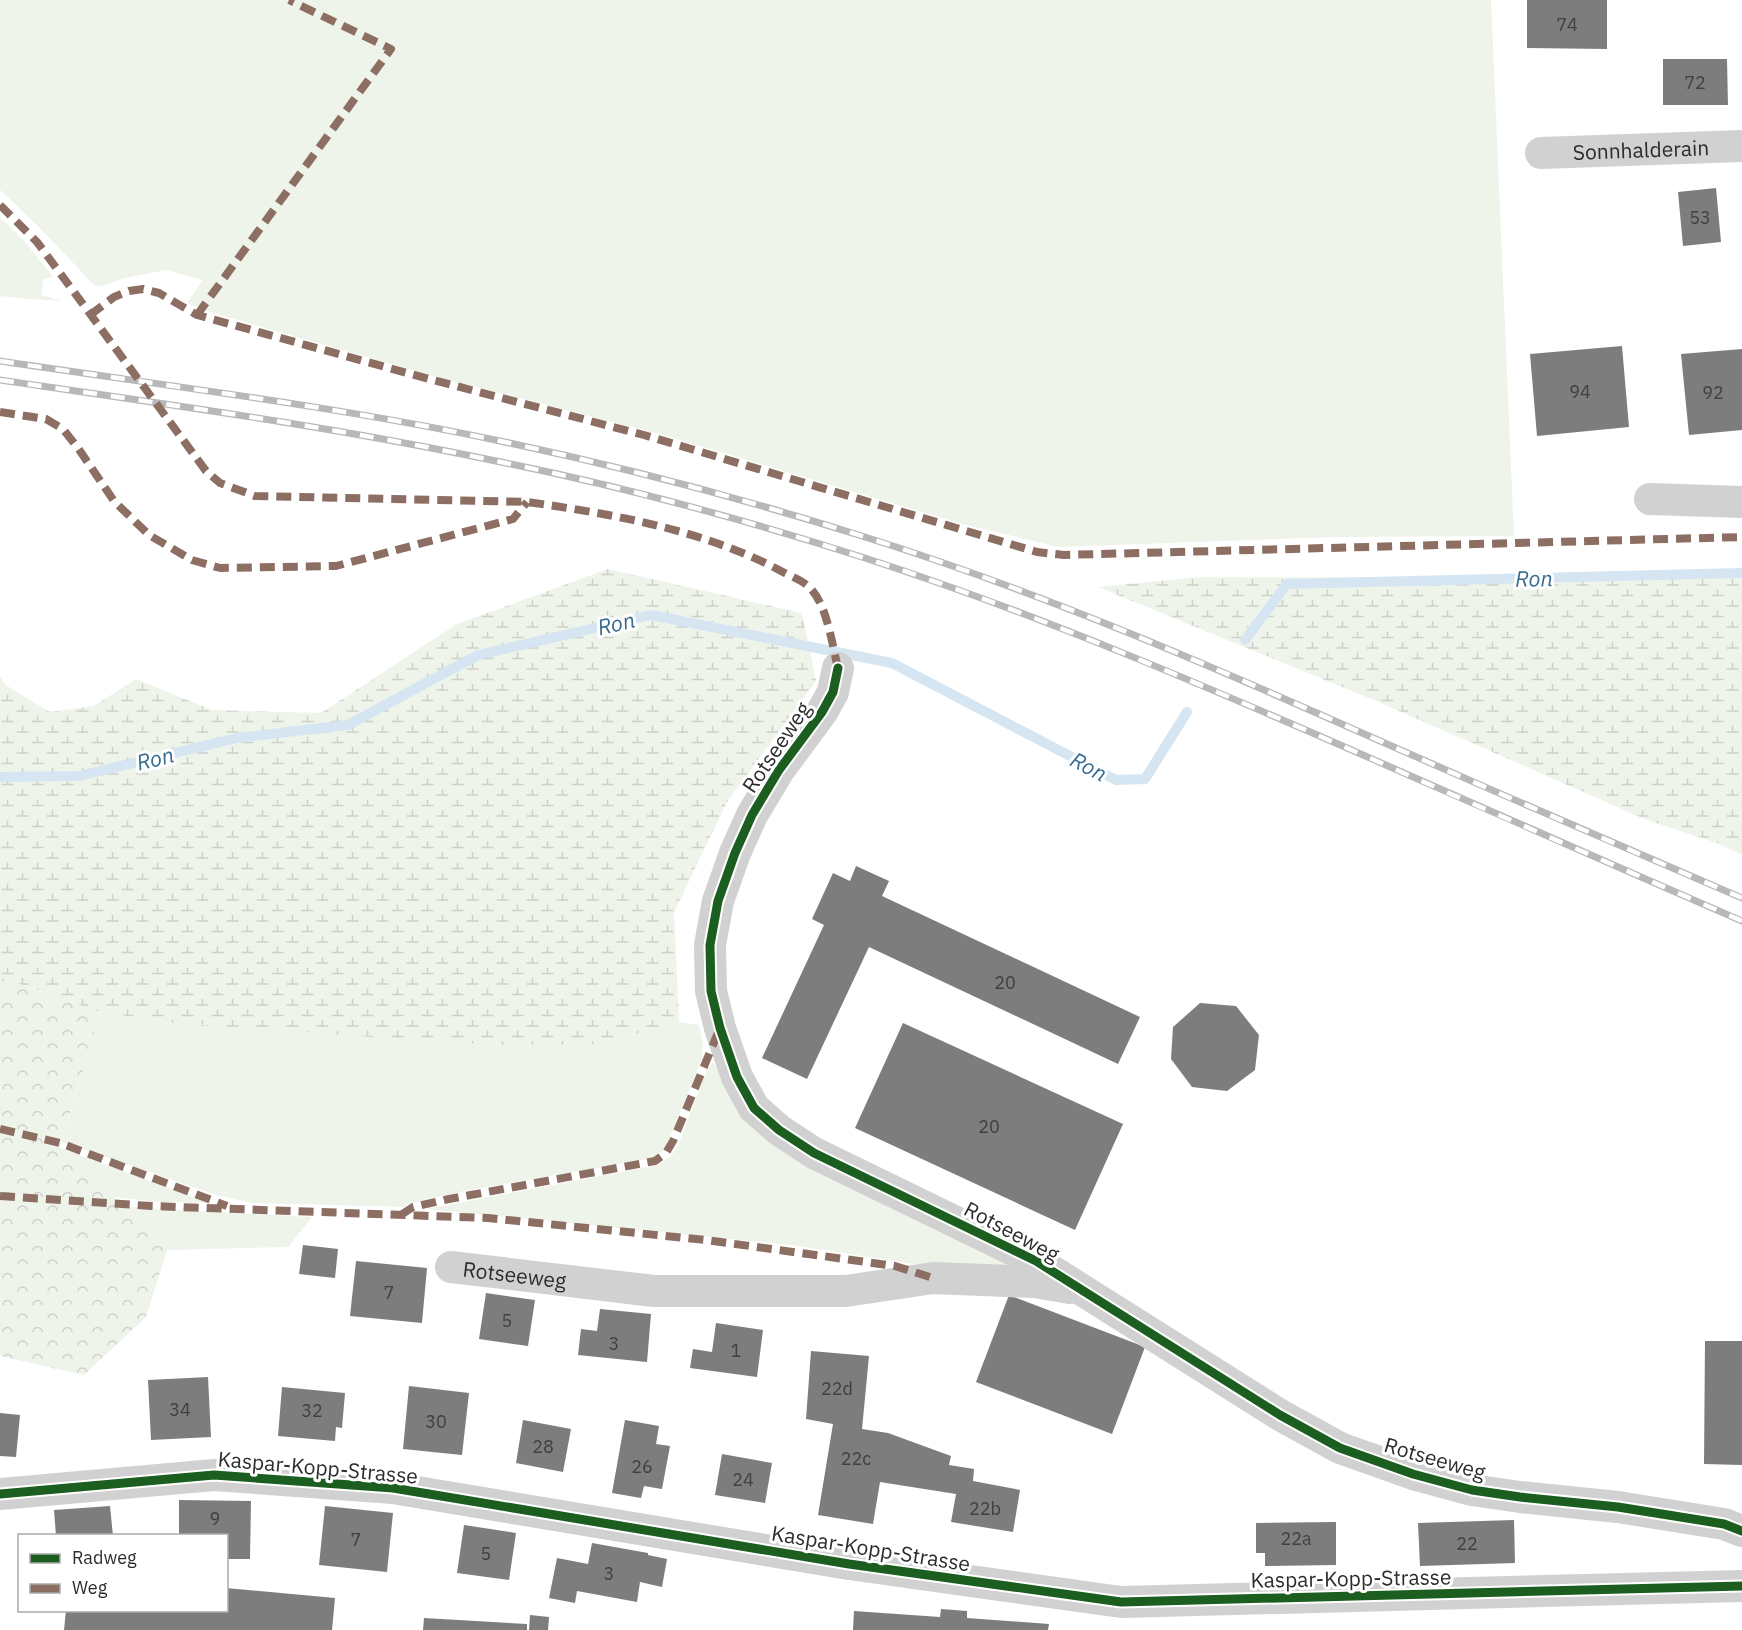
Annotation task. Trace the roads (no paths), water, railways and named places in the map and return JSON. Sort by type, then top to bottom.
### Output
[{"type":"street","name":"Sonnhalderain","points":[[1541,153],[1742,146]]},
{"type":"street","points":[[1650,499],[1742,502]]},
{"type":"street","name":"Rotseeweg","points":[[838,668],[833,692],[822,712],[779,770],[752,815],[735,853],[718,901],[710,945],[711,991],[720,1028],[737,1077],[754,1108],[779,1130],[814,1153],[1036,1261],[1280,1416],[1340,1448],[1413,1474],[1472,1490],[1630,1509],[1724,1524],[1742,1531]]},
{"type":"street","name":"Rotseeweg","points":[[451,1267],[654,1291],[846,1291],[933,1278],[1034,1282],[1080,1290]]},
{"type":"street","name":"Kaspar-Kopp-Strasse","points":[[0,1494],[214,1475],[393,1488],[849,1564],[1121,1602],[1742,1586]]},
{"type":"waterway","name":"Ron","points":[[1245,640],[1287,584],[1742,573]]},
{"type":"waterway","name":"Ron","points":[[0,777],[79,776],[237,738],[348,725],[478,655],[651,615],[892,663],[1116,780],[1145,779],[1187,712]]},
{"type":"railway","points":[[0,361],[251,397],[438,429],[638,473],[820,523],[998,582],[1129,633],[1742,898]]},
{"type":"railway","points":[[0,380],[246,416],[430,448],[538,470],[726,516],[865,558],[1060,628],[1189,680],[1742,921]]}]
